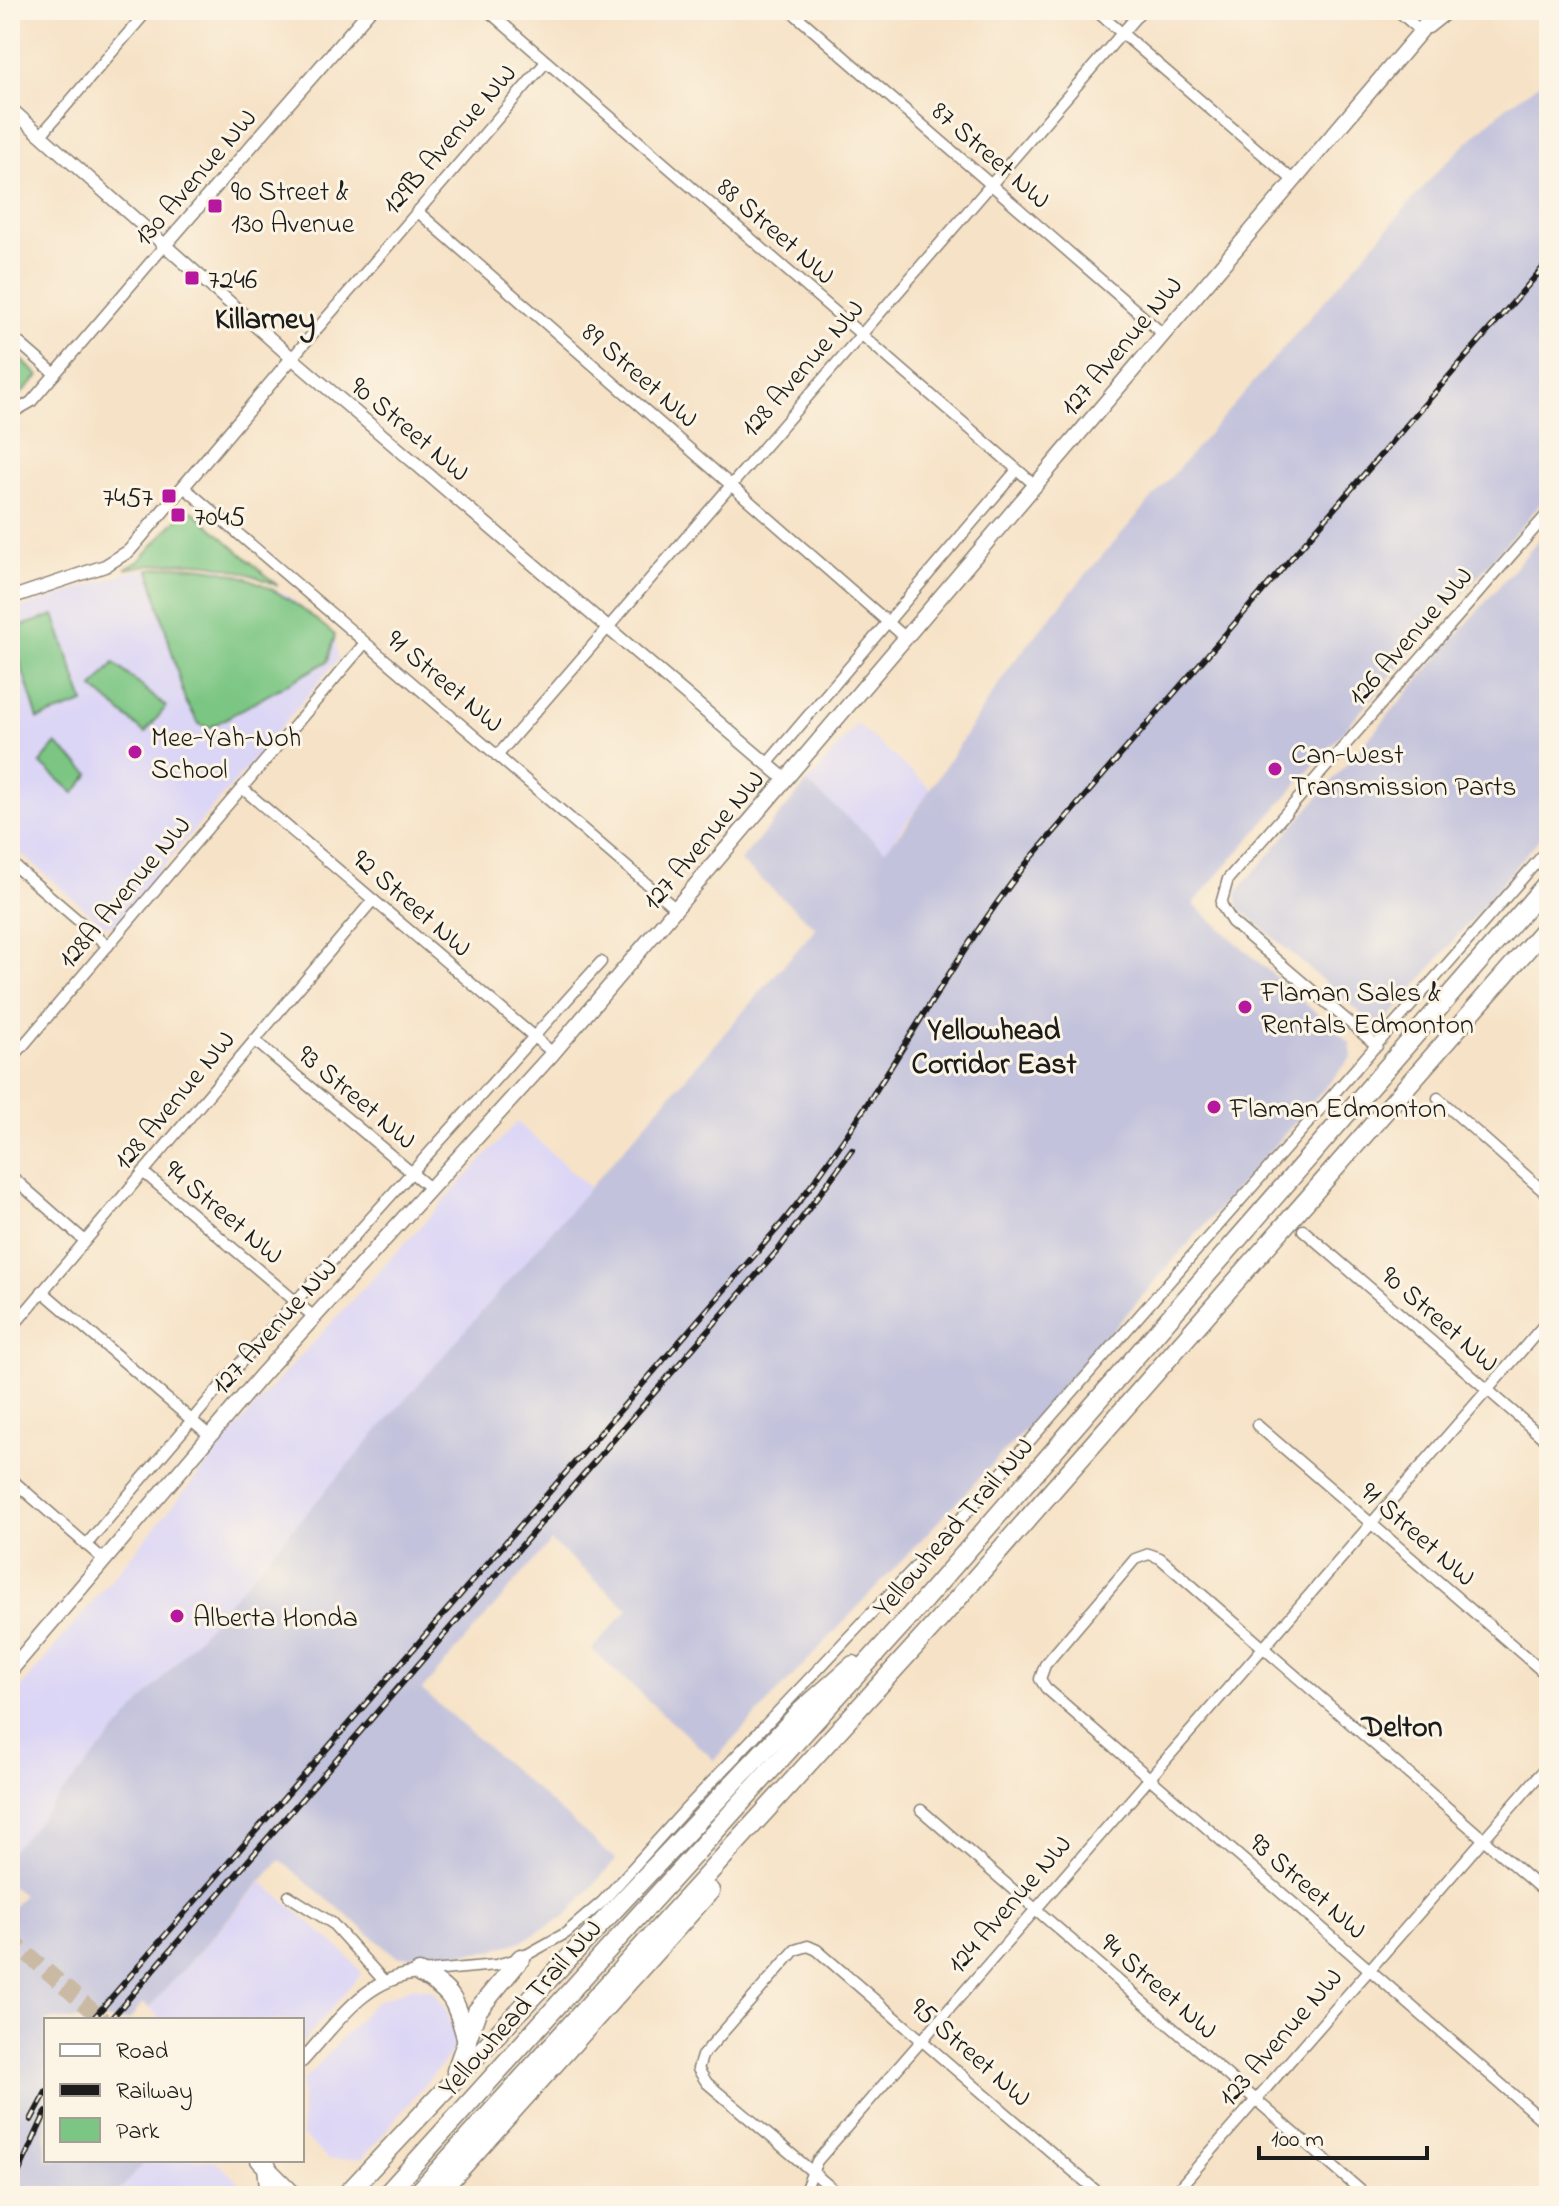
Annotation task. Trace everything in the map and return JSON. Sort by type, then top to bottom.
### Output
[{"type":"highway","name":"Yellowhead Trail NW","points":[[385,2196],[918,1607],[1549,881]]},
{"type":"highway","name":"Yellowhead Trail NW","points":[[415,2196],[808,1766],[1549,924]]},
{"type":"highway","points":[[345,2196],[801,1711],[918,1607]]},
{"type":"highway","points":[[438,2195],[695,1909],[745,1851],[808,1766]]},
{"type":"highway","points":[[444,2091],[468,2044],[477,2011],[521,1958]]},
{"type":"highway","points":[[419,1973],[443,1985],[452,1997],[468,2044]]},
{"type":"highway","points":[[263,2164],[270,2196]]},
{"type":"highway","points":[[360,2196],[371,2168]]},
{"type":"main road","name":"127 Avenue NW","points":[[10,1671],[314,1317],[553,1053],[1421,31],[1433,10]]},
{"type":"main road","name":"127 Avenue NW","points":[[1421,31],[1448,10]]},
{"type":"main road","points":[[263,2164],[295,2196]]},
{"type":"street","points":[[41,135],[148,10]]},
{"type":"street","name":"130 Avenue NW","points":[[10,414],[31,402],[370,10]]},
{"type":"street","name":"88 Street NW","points":[[487,10],[1035,485]]},
{"type":"street","name":"87 Street NW","points":[[790,10],[1163,334]]},
{"type":"street","points":[[1095,10],[1294,181]]},
{"type":"street","name":"128 Avenue NW","points":[[497,756],[1142,10]]},
{"type":"street","points":[[1402,12],[1421,31]]},
{"type":"street","name":"129B Avenue NW","points":[[10,598],[117,560],[141,539],[546,62]]},
{"type":"street","name":"90 Street NW","points":[[10,108],[292,358],[786,780]]},
{"type":"street","name":"89 Street NW","points":[[417,211],[906,638]]},
{"type":"street","points":[[10,335],[55,374]]},
{"type":"street","name":"127 Avenue NW","points":[[767,764],[1017,470]]},
{"type":"street","name":"91 Street NW","points":[[185,488],[676,909]]},
{"type":"street","name":"126 Avenue NW","points":[[1377,1046],[1232,922],[1221,904],[1228,879],[1549,512]]},
{"type":"street","name":"128A Avenue NW","points":[[10,1061],[365,643]]},
{"type":"street","name":"92 Street NW","points":[[242,788],[553,1053]]},
{"type":"street","name":"Yellowhead Trail NW","points":[[419,1973],[496,1965],[521,1958],[566,1933],[602,1902],[683,1812],[904,1581],[1549,848]]},
{"type":"street","points":[[10,862],[108,946]]},
{"type":"street","name":"128 Avenue NW","points":[[10,1330],[373,900]]},
{"type":"street","name":"127 Avenue NW","points":[[86,1545],[296,1302],[601,962]]},
{"type":"street","name":"93 Street NW","points":[[254,1040],[431,1189]]},
{"type":"street","points":[[1438,1098],[1549,1196]]},
{"type":"street","name":"94 Street NW","points":[[143,1172],[314,1317]]},
{"type":"street","points":[[10,1175],[85,1241]]},
{"type":"street","name":"90 Street NW","points":[[1303,1230],[1549,1443]]},
{"type":"street","points":[[42,1291],[210,1436]]},
{"type":"street","name":"124 Avenue NW","points":[[803,2196],[817,2161],[1549,1319]]},
{"type":"street","name":"91 Street NW","points":[[1257,1425],[1549,1677]]},
{"type":"street","points":[[10,1478],[104,1560]]},
{"type":"street","name":"93 Street NW","points":[[1263,1647],[1160,1558],[1149,1554],[1135,1559],[1045,1665],[1040,1679],[1046,1688],[1149,1779],[1549,2126]]},
{"type":"street","points":[[1263,1647],[1549,1896]]},
{"type":"street","name":"123 Avenue NW","points":[[1172,2196],[1549,1764]]},
{"type":"street","name":"94 Street NW","points":[[921,1810],[1367,2196]]},
{"type":"street","points":[[289,1896],[332,1923],[383,1980]]},
{"type":"street","name":"95 Street NW","points":[[813,2171],[707,2083],[698,2069],[702,2056],[795,1950],[808,1946],[817,1950],[1102,2196]]},
{"type":"street","points":[[304,2059],[363,1994],[383,1980],[419,1973]]},
{"type":"street","points":[[813,2171],[841,2196]]},
{"type":"shaded area","points":[[1549,77],[1549,494],[1193,904],[1350,1043],[1352,1057],[1030,1424],[714,1760],[592,1650],[628,1609],[551,1541],[422,1690],[616,1860],[567,1915],[522,1941],[490,1951],[397,1957],[280,1860],[149,2008],[143,2003],[131,2018],[44,2018],[44,2162],[144,2162],[115,2196],[10,2196],[10,1911],[23,1895],[10,1885],[10,1853],[816,928],[740,861],[807,783],[885,850],[906,826],[1012,664],[1081,580],[1441,167],[1507,106]]},
{"type":"shaded area","points":[[1549,528],[1549,827],[1388,1019],[1372,1023],[1238,907],[1236,893]]},
{"type":"shaded area","name":"Mee-Yah-Noh School","points":[[175,566],[216,568],[243,575],[287,595],[335,635],[338,659],[113,926],[104,925],[10,844],[10,612],[130,572]]},
{"type":"shaded area","points":[[857,724],[931,789],[885,851],[807,783]]},
{"type":"shaded area","points":[[517,1122],[590,1188],[10,1853],[10,1701],[269,1390]]},
{"type":"shaded area","points":[[262,1882],[344,1952],[362,1973],[304,2041],[304,2018],[160,2018],[149,2008]]},
{"type":"shaded area","points":[[413,1987],[432,1990],[446,2008],[458,2045],[362,2159],[329,2160],[304,2137],[304,2080],[375,2002]]},
{"type":"shaded area","points":[[144,2162],[217,2162],[253,2196],[115,2196]]},
{"type":"green space","points":[[10,348],[39,376],[10,404]]},
{"type":"green space","points":[[185,510],[194,512],[278,586],[239,571],[203,564],[167,563],[125,569],[139,561]]},
{"type":"green space","points":[[175,566],[223,571],[262,584],[280,594],[335,635],[328,661],[209,728],[199,724],[185,700],[149,569]]},
{"type":"green space","points":[[54,615],[84,703],[38,719],[10,630]]},
{"type":"green space","points":[[114,663],[166,707],[145,733],[93,688]]},
{"type":"green space","points":[[56,744],[90,774],[74,793],[40,763]]},
{"type":"tunnel","points":[[10,1939],[101,2018]]},
{"type":"railway","points":[[94,2018],[783,1222],[847,1135],[963,952],[1026,864],[1549,261]]},
{"type":"railway","points":[[112,2018],[779,1249],[852,1150]]},
{"type":"railway","points":[[31,2120],[44,2096]]},
{"type":"railway","points":[[10,2191],[44,2116]]},
{"type":"place","name":"90 Street & 130 Avenue","points":[[215,206]]},
{"type":"place","name":"7246","points":[[192,278]]},
{"type":"place","name":"7457","points":[[169,496]]},
{"type":"place","name":"7045","points":[[178,515]]},
{"type":"place","name":"Mee-Yah-Noh School","points":[[135,752]]},
{"type":"place","name":"Can-West Transmission Parts","points":[[1275,769]]},
{"type":"place","name":"Flaman Sales & Rentals Edmonton","points":[[1245,1007]]},
{"type":"place","name":"Flaman Edmonton","points":[[1214,1107]]},
{"type":"place","name":"Alberta Honda","points":[[177,1616]]},
{"type":"district","name":"Killarney","points":[[265,318]]},
{"type":"district","name":"Yellowhead Corridor East","points":[[994,1046]]},
{"type":"district","name":"Delton","points":[[1402,1726]]}]
